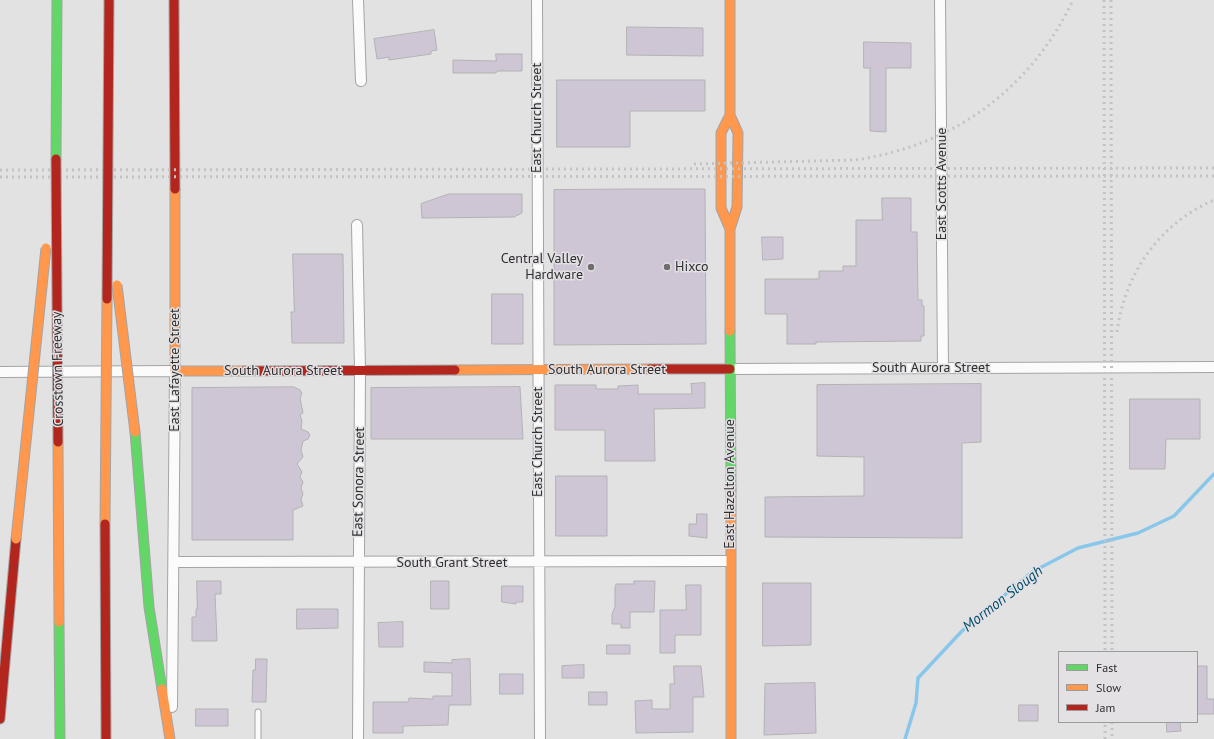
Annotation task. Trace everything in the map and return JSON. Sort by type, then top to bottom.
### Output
[{"type":"main road","name":"Crosstown Freeway","points":[[56,0],[60,739]]},
{"type":"main road","points":[[106,739],[105,557],[109,0]]},
{"type":"main road","name":"East Lafayette Street","points":[[174,0],[175,371]]},
{"type":"main road","name":"East Hazelton Avenue","points":[[730,0],[730,114],[738,133],[737,208],[730,229],[731,739]]},
{"type":"main road","name":"East Hazelton Avenue","points":[[730,114],[721,133],[721,208],[730,229]]},
{"type":"main road","points":[[0,719],[16,539],[56,159]]},
{"type":"main road","points":[[108,208],[135,432],[149,607],[171,739]]},
{"type":"main road","name":"South Aurora Street","points":[[175,371],[730,369]]},
{"type":"street","points":[[358,0],[360,81]]},
{"type":"street","name":"East Church Street","points":[[537,0],[538,562],[540,739]]},
{"type":"street","name":"East Scotts Avenue","points":[[940,0],[943,368]]},
{"type":"street","name":"East Sonora Street","points":[[357,225],[360,370],[358,739]]},
{"type":"street","name":"South Aurora Street","points":[[730,369],[1214,367]]},
{"type":"street","name":"South Aurora Street","points":[[0,372],[175,371]]},
{"type":"street","name":"East Lafayette Street","points":[[171,739],[175,371]]},
{"type":"street","name":"South Grant Street","points":[[174,562],[358,563],[730,561]]},
{"type":"lane","points":[[258,712],[258,739]]},
{"type":"building","points":[[627,27],[703,28],[703,56],[627,55]]},
{"type":"building","points":[[434,30],[437,50],[431,51],[431,54],[389,60],[389,57],[377,59],[374,39]]},
{"type":"building","points":[[864,42],[911,43],[911,68],[886,68],[886,132],[870,131],[870,68],[864,68]]},
{"type":"building","points":[[496,54],[522,54],[522,71],[497,71],[496,73],[453,73],[453,60],[496,61]]},
{"type":"building","points":[[557,80],[705,80],[705,111],[630,111],[630,147],[557,147]]},
{"type":"building","points":[[705,189],[706,344],[554,345],[554,190]]},
{"type":"building","points":[[449,194],[522,194],[522,213],[514,217],[422,218],[421,204]]},
{"type":"building","points":[[882,198],[911,198],[911,232],[917,232],[918,300],[922,300],[922,306],[924,306],[924,336],[921,336],[921,341],[816,342],[816,344],[787,344],[787,314],[765,314],[765,279],[819,279],[819,271],[843,271],[843,266],[856,266],[856,220],[882,220]]},
{"type":"building","points":[[762,237],[783,237],[783,259],[763,260]]},
{"type":"building","points":[[293,254],[343,254],[344,343],[292,343],[291,312],[294,312]]},
{"type":"building","points":[[492,294],[523,294],[523,344],[492,344]]},
{"type":"building","points":[[705,383],[705,408],[654,409],[655,461],[605,461],[605,430],[555,430],[555,385],[596,385],[596,389],[618,389],[618,386],[638,385],[638,394],[692,394],[691,384]]},
{"type":"building","points":[[981,384],[981,442],[962,443],[962,538],[765,537],[765,497],[864,496],[864,457],[817,456],[817,385]]},
{"type":"building","points":[[294,387],[302,393],[300,398],[303,413],[300,415],[302,421],[301,429],[308,432],[310,435],[308,439],[303,441],[301,450],[303,457],[297,464],[302,472],[300,477],[303,482],[301,488],[303,494],[301,499],[303,506],[293,510],[293,540],[192,540],[192,388]]},
{"type":"building","points":[[520,387],[523,439],[371,439],[371,388]]},
{"type":"building","points":[[1130,399],[1200,399],[1200,439],[1166,439],[1165,469],[1130,469]]},
{"type":"building","points":[[556,476],[607,476],[607,536],[556,536]]},
{"type":"building","points":[[697,514],[707,514],[707,538],[689,536],[689,524],[696,524]]},
{"type":"building","points":[[197,581],[221,581],[221,594],[215,594],[217,641],[192,641],[192,617],[196,617],[197,609]]},
{"type":"building","points":[[431,581],[449,581],[449,609],[431,609]]},
{"type":"building","points":[[634,581],[655,581],[654,612],[630,612],[630,628],[621,628],[621,624],[612,624],[612,614],[615,607],[616,584],[634,584]]},
{"type":"building","points":[[763,583],[811,583],[811,645],[763,646]]},
{"type":"building","points":[[686,585],[701,585],[701,635],[675,635],[675,653],[660,653],[660,610],[686,610]]},
{"type":"building","points":[[502,586],[523,586],[523,602],[516,602],[516,604],[502,602]]},
{"type":"building","points":[[297,609],[338,609],[338,628],[297,629]]},
{"type":"building","points":[[403,622],[403,647],[379,647],[378,623]]},
{"type":"building","points":[[607,645],[630,645],[630,654],[607,654]]},
{"type":"building","points":[[256,659],[267,659],[266,702],[252,702],[253,670],[255,670]]},
{"type":"building","points":[[470,659],[471,705],[449,705],[448,725],[403,726],[403,733],[373,733],[373,702],[408,702],[409,698],[433,699],[433,696],[452,696],[452,673],[424,672],[424,662],[452,663],[452,660]]},
{"type":"building","points":[[584,665],[584,678],[562,678],[562,666]]},
{"type":"building","points":[[674,666],[701,666],[704,697],[693,697],[693,732],[636,733],[635,701],[652,700],[652,709],[670,709],[670,684],[674,684]]},
{"type":"building","points":[[1198,666],[1207,666],[1207,699],[1214,699],[1214,714],[1198,714]]},
{"type":"building","points":[[500,674],[523,674],[523,694],[500,694]]},
{"type":"building","points":[[815,683],[816,733],[764,735],[765,684]]},
{"type":"building","points":[[589,692],[607,692],[607,705],[589,705]]},
{"type":"building","points":[[1019,705],[1038,705],[1038,721],[1019,721]]},
{"type":"building","points":[[196,709],[228,709],[228,726],[196,726]]},
{"type":"building","points":[[1167,723],[1180,723],[1181,731],[1167,732]]},
{"type":"waterway","name":"Mormon Slough","points":[[905,739],[916,703],[918,678],[962,631],[1032,572],[1078,548],[1138,533],[1174,516],[1214,474]]},
{"type":"railway","points":[[694,164],[855,160],[891,153],[924,142],[956,127],[985,108],[1011,86],[1035,61],[1056,32],[1073,0]]},
{"type":"railway","points":[[1104,0],[1105,651]]},
{"type":"railway","points":[[1111,0],[1112,651]]},
{"type":"railway","points":[[0,170],[1214,168]]},
{"type":"railway","points":[[0,177],[1214,176]]},
{"type":"railway","points":[[1117,332],[1121,310],[1128,290],[1148,253],[1161,237],[1177,222],[1194,210],[1214,200]]},
{"type":"railway","points":[[1105,723],[1105,739]]},
{"type":"railway","points":[[1112,723],[1112,739]]},
{"type":"traffic: fast","points":[[56,159],[57,0]]},
{"type":"traffic: fast","points":[[730,331],[731,489]]},
{"type":"traffic: fast","points":[[135,432],[149,607],[162,689]]},
{"type":"traffic: fast","points":[[59,622],[60,739]]},
{"type":"traffic: slow","points":[[730,0],[730,115],[738,133],[737,207],[730,229],[730,331]]},
{"type":"traffic: slow","points":[[730,115],[721,133],[721,208],[730,229]]},
{"type":"traffic: slow","points":[[175,189],[175,371],[244,371]]},
{"type":"traffic: slow","points":[[16,539],[46,248]]},
{"type":"traffic: slow","points":[[117,285],[135,432]]},
{"type":"traffic: slow","points":[[105,524],[107,299]]},
{"type":"traffic: slow","points":[[455,370],[650,369]]},
{"type":"traffic: slow","points":[[58,442],[59,622]]},
{"type":"traffic: slow","points":[[731,489],[731,739]]},
{"type":"traffic: slow","points":[[162,689],[170,739]]},
{"type":"traffic: jam","points":[[107,299],[109,0]]},
{"type":"traffic: jam","points":[[174,0],[175,189]]},
{"type":"traffic: jam","points":[[56,159],[58,442]]},
{"type":"traffic: jam","points":[[650,369],[730,369]]},
{"type":"traffic: jam","points":[[244,371],[455,370]]},
{"type":"traffic: jam","points":[[105,524],[106,739]]},
{"type":"traffic: jam","points":[[0,719],[16,539]]},
{"type":"place","name":"Central Valley Hardware","points":[[591,267]]},
{"type":"place","name":"Hixco","points":[[667,267]]}]
